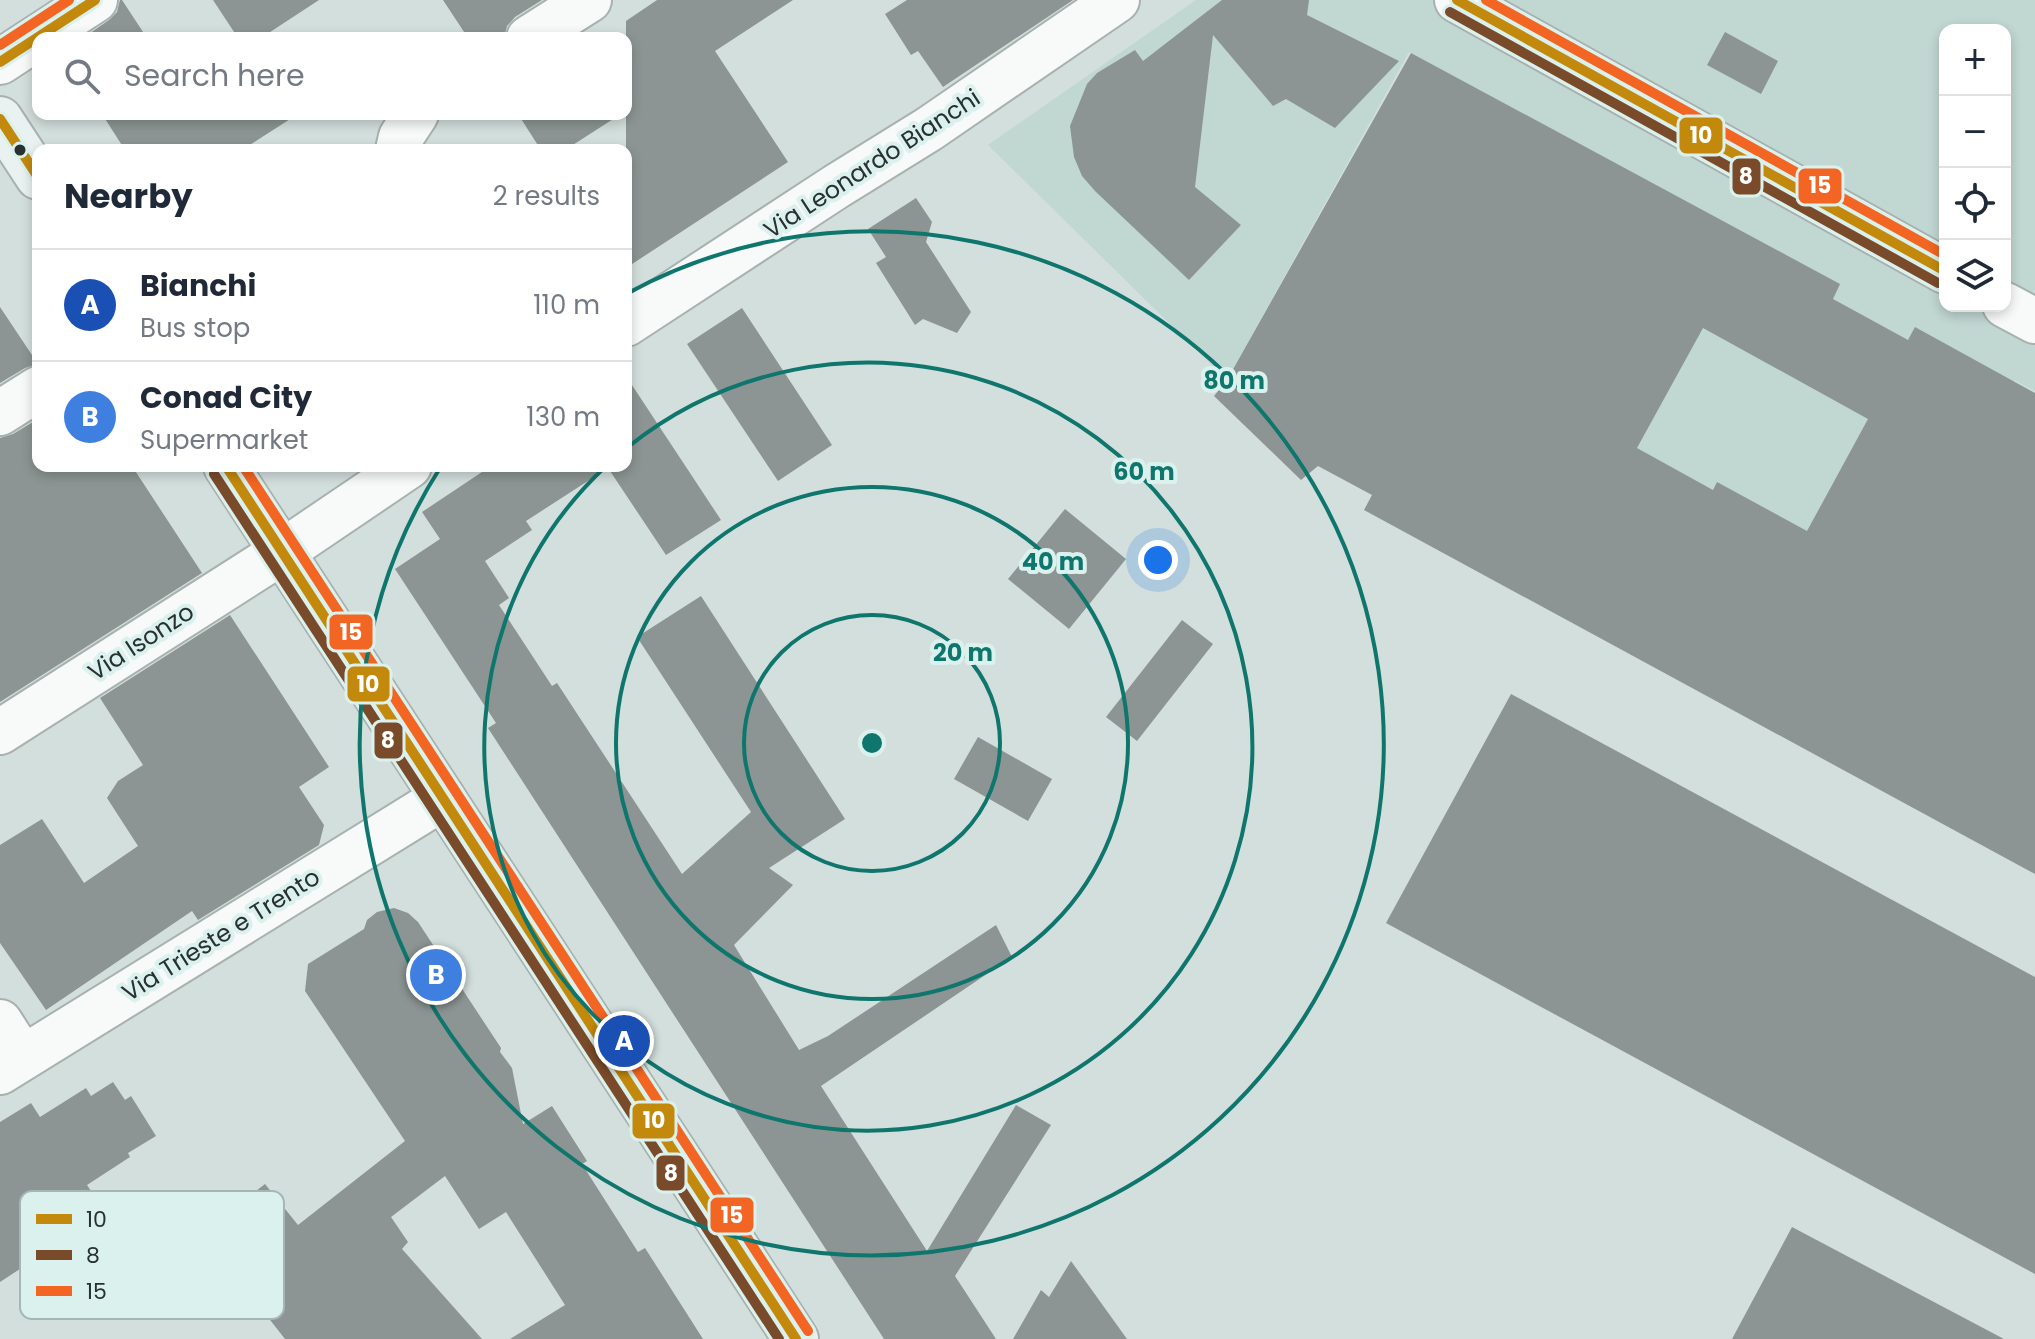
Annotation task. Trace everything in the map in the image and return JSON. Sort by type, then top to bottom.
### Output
[{"type":"street","points":[[46,32],[95,0]]},
{"type":"street","points":[[538,32],[589,0]]},
{"type":"street","name":"Via Leonardo Bianchi","points":[[632,320],[929,129],[1117,0]]},
{"type":"street","points":[[1457,0],[1939,268]]},
{"type":"street","points":[[0,62],[32,41]]},
{"type":"street","points":[[0,119],[32,168]]},
{"type":"street","points":[[399,144],[412,120]]},
{"type":"street","points":[[2011,308],[2035,321]]},
{"type":"street","points":[[0,413],[32,393]]},
{"type":"street","points":[[230,472],[796,1339]]},
{"type":"street","points":[[282,552],[362,482],[391,472]]},
{"type":"street","name":"Via Isonzo","points":[[0,732],[282,552]]},
{"type":"street","name":"Via Trieste e Trento","points":[[8,1051],[443,798]]},
{"type":"shaded area","points":[[1196,0],[2035,0],[2035,391],[2014,380],[1994,416],[1855,443],[1819,509],[1898,551],[1881,581],[1637,448],[1735,268],[1736,229],[1409,52],[1227,380],[988,145]]},
{"type":"building","points":[[122,0],[143,32],[92,32],[117,12]]},
{"type":"building","points":[[213,0],[319,0],[270,32],[234,32]]},
{"type":"building","points":[[443,0],[542,0],[515,17],[506,32],[464,32]]},
{"type":"building","points":[[657,0],[793,0],[715,51],[788,162],[632,264],[632,144],[626,144],[626,120],[632,120],[632,32],[626,32],[626,21]]},
{"type":"building","points":[[907,0],[1073,0],[943,87],[918,51],[911,55],[885,14]]},
{"type":"building","points":[[1222,0],[1309,0],[1307,15],[1399,61],[1335,128],[1286,99],[1273,106],[1213,35],[1195,187],[1241,225],[1189,280],[1082,176],[1074,157],[1070,126],[1087,84],[1097,73],[1135,50],[1143,61]]},
{"type":"building","points":[[1725,32],[1778,61],[1761,94],[1707,65]]},
{"type":"building","points":[[1411,53],[1840,284],[1833,299],[1908,340],[1915,327],[2035,393],[2035,874],[1364,510],[1372,495],[1318,466],[1301,480],[1214,396],[1227,380]],"holes":[[[1703,328],[1868,419],[1807,531],[1717,482],[1713,490],[1637,448]]]},
{"type":"building","points":[[106,120],[289,120],[251,144],[121,144]]},
{"type":"building","points":[[522,120],[612,120],[574,144],[537,144]]},
{"type":"building","points":[[916,198],[932,222],[926,242],[971,312],[957,333],[923,319],[915,325],[876,263],[886,257],[868,229]]},
{"type":"building","points":[[0,307],[32,355],[32,366],[0,383]]},
{"type":"building","points":[[742,308],[832,445],[778,481],[687,344]]},
{"type":"building","points":[[632,385],[721,520],[666,555],[611,472],[632,472]]},
{"type":"building","points":[[32,423],[32,472],[136,472],[202,573],[0,702],[0,438]]},
{"type":"building","points":[[482,472],[602,472],[526,521],[532,530],[485,561],[509,598],[499,605],[552,686],[557,683],[682,874],[751,812],[637,637],[701,596],[845,819],[769,868],[793,885],[734,945],[799,1050],[828,1036],[996,925],[1012,957],[821,1086],[927,1251],[1016,1105],[1051,1125],[955,1276],[996,1339],[884,1339],[488,728],[496,723],[395,569],[440,539],[422,512]]},
{"type":"building","points":[[1065,509],[1126,559],[1069,629],[1008,579]]},
{"type":"building","points":[[230,615],[329,767],[299,787],[324,825],[319,845],[198,920],[192,911],[46,1010],[0,943],[0,845],[42,819],[84,883],[138,846],[107,798],[118,781],[143,765],[100,698]]},
{"type":"building","points":[[1182,620],[1213,644],[1137,741],[1106,717]]},
{"type":"building","points":[[1511,694],[2035,977],[2035,1274],[1386,923]]},
{"type":"building","points":[[978,737],[1052,779],[1028,821],[954,779]]},
{"type":"building","points":[[394,908],[408,913],[418,922],[512,1068],[523,1124],[552,1106],[587,1161],[582,1164],[638,1252],[645,1248],[703,1339],[510,1339],[565,1305],[506,1212],[479,1229],[445,1176],[391,1217],[408,1242],[402,1249],[482,1339],[285,1339],[269,1319],[284,1319],[284,1208],[298,1225],[405,1141],[305,991],[308,964],[364,929],[367,920],[377,912]]},
{"type":"building","points":[[113,1082],[125,1100],[131,1096],[156,1136],[87,1185],[91,1191],[20,1191],[20,1269],[0,1282],[0,1122],[31,1103],[40,1117],[86,1088],[91,1096]]},
{"type":"building","points":[[265,1184],[271,1191],[256,1191]]},
{"type":"building","points":[[1792,1227],[2004,1339],[1732,1339]]},
{"type":"building","points":[[1071,1261],[1127,1339],[1013,1339],[1041,1290],[1049,1297]]},
{"type":"transit line","name":"15","points":[[0,45],[69,0]]},
{"type":"transit line","name":"10","points":[[46,32],[95,0]]},
{"type":"transit line","name":"10","points":[[1457,0],[1939,268]]},
{"type":"transit line","name":"15","points":[[1486,0],[1939,252]]},
{"type":"transit line","name":"8","points":[[1450,12],[1938,283]]},
{"type":"transit line","name":"10","points":[[0,62],[32,41]]},
{"type":"transit line","name":"10","points":[[0,119],[32,168]]},
{"type":"transit line","name":"10","points":[[230,472],[796,1339]]},
{"type":"transit line","name":"15","points":[[247,472],[808,1331]]},
{"type":"transit line","name":"8","points":[[214,474],[779,1339]]},
{"type":"place","name":"Conad City","points":[[436,975]]},
{"type":"place","name":"Bianchi","points":[[624,1041]]}]
